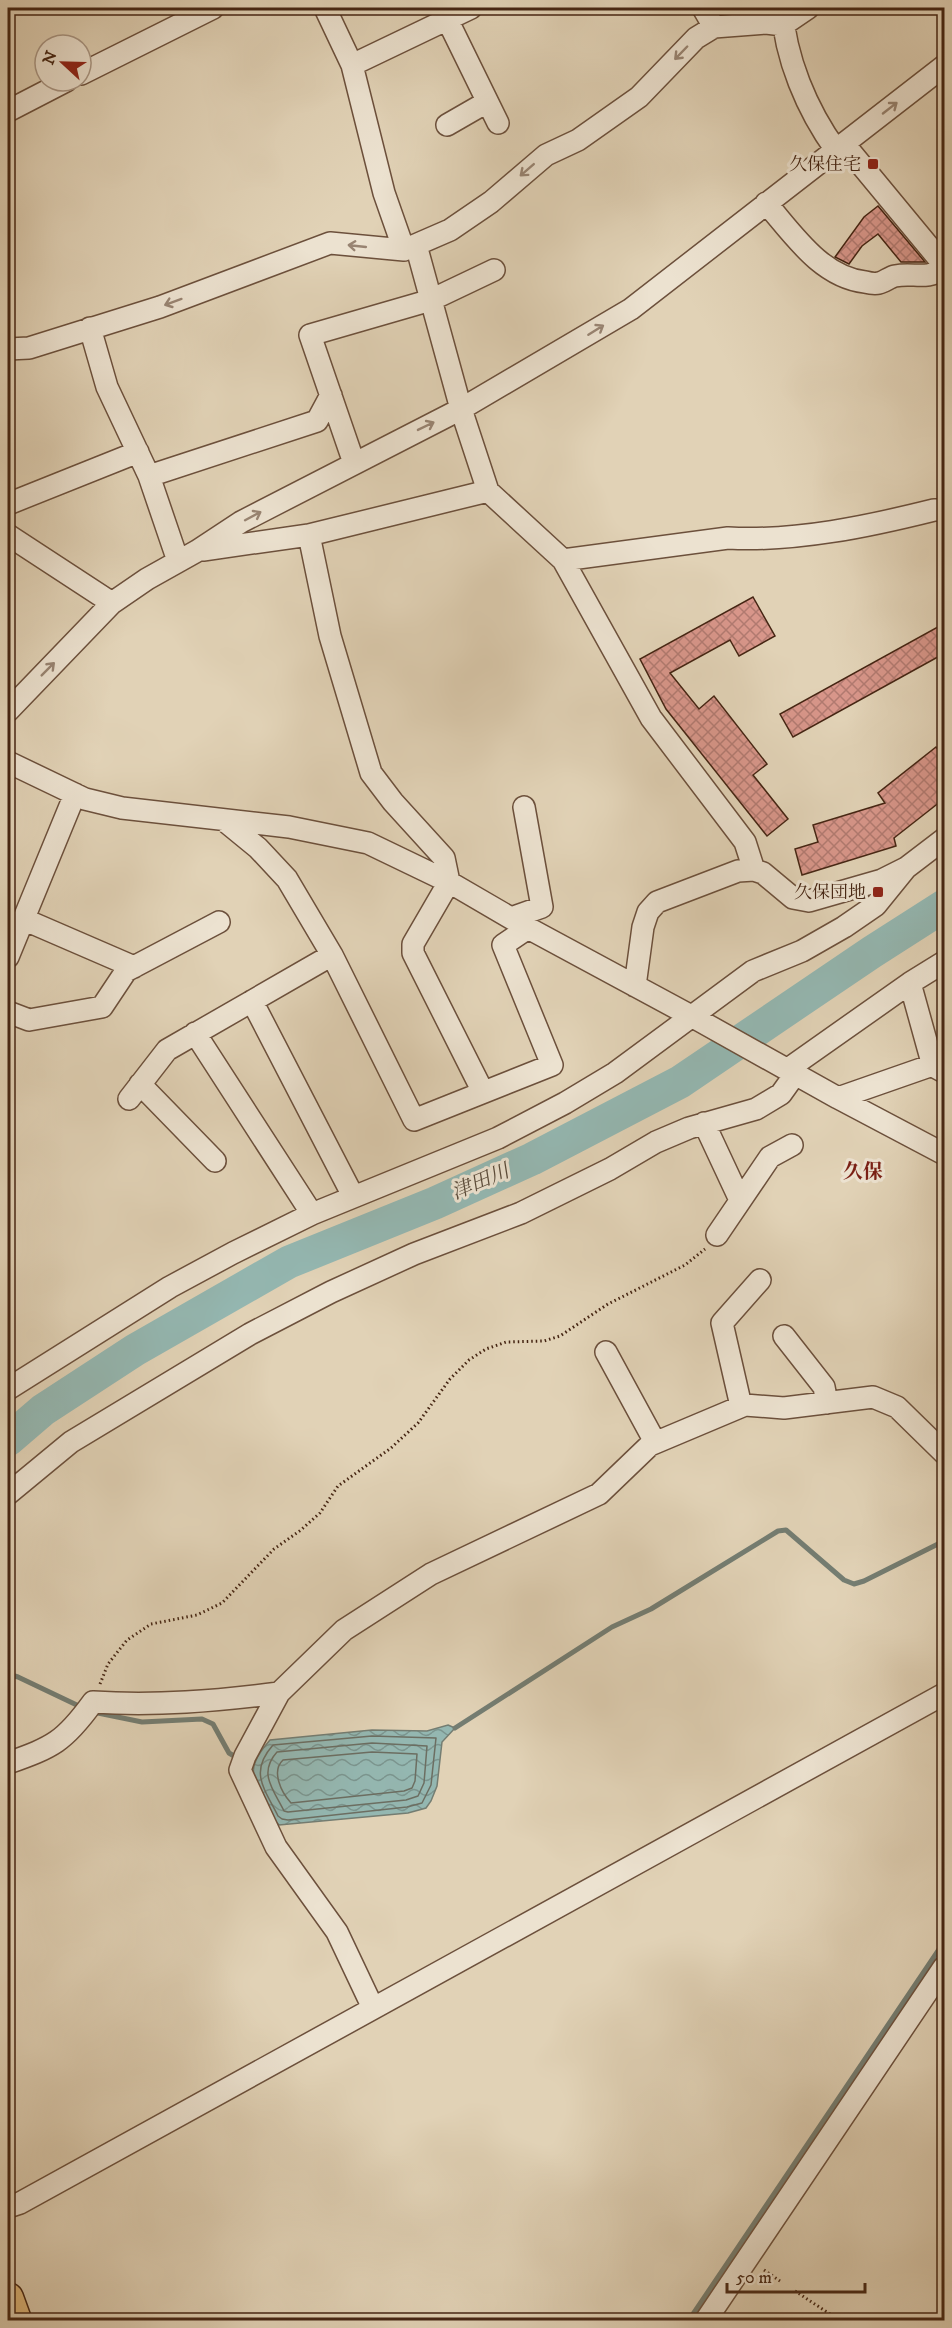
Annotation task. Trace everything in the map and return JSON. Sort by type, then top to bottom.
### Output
[{"type":"highway","points":[[8,2298],[16,2320]]},
{"type":"street","points":[[93,68],[213,8]]},
{"type":"street","points":[[325,8],[352,65],[384,193],[431,300],[461,409],[488,491],[563,561],[651,718],[745,842],[754,870]]},
{"type":"street","points":[[352,65],[471,8]]},
{"type":"street","points":[[704,8],[714,27]]},
{"type":"street","points":[[8,349],[29,348],[160,307],[330,243],[410,248],[450,230],[491,202],[546,154],[578,140],[639,97],[696,38],[714,27],[766,23],[808,8]]},
{"type":"street","points":[[766,203],[812,255],[833,273],[856,281],[878,284],[896,276],[920,277],[936,274],[945,267],[840,147],[824,135],[800,86],[782,16]]},
{"type":"street","points":[[447,19],[498,123]]},
{"type":"street","points":[[8,711],[112,603],[241,522],[461,409],[631,309],[945,66]]},
{"type":"street","points":[[8,111],[43,93]]},
{"type":"street","points":[[447,125],[488,102]]},
{"type":"street","points":[[354,463],[310,335],[431,300],[494,270]]},
{"type":"street","points":[[90,328],[107,387],[149,476],[178,561]]},
{"type":"street","points":[[149,476],[317,421],[331,395]]},
{"type":"street","points":[[8,504],[138,452]]},
{"type":"street","points":[[197,551],[309,534],[488,491]]},
{"type":"street","points":[[563,561],[728,538],[754,540],[869,526],[934,510],[945,510]]},
{"type":"street","points":[[309,534],[330,636],[371,773],[393,802],[444,858],[449,882],[413,944],[413,953],[483,1092]]},
{"type":"street","points":[[8,535],[112,603]]},
{"type":"street","points":[[8,762],[75,794],[122,808],[289,827],[368,843],[449,882],[837,1098],[945,1154]]},
{"type":"street","points":[[8,957],[75,794]]},
{"type":"street","points":[[225,821],[258,848],[287,879],[332,955],[414,1120],[552,1065],[503,945],[520,923],[542,907],[524,807]]},
{"type":"street","points":[[635,986],[643,927],[648,912],[657,902],[738,872],[754,870],[763,873],[793,898],[809,901],[882,880],[906,868],[945,839]]},
{"type":"street","points":[[8,1389],[170,1287],[312,1214],[498,1138],[615,1074],[753,971],[802,951],[876,905],[906,868]]},
{"type":"street","points":[[23,919],[134,967]]},
{"type":"street","points":[[8,1012],[29,1020],[102,1006],[126,971],[219,921]]},
{"type":"street","points":[[215,1161],[135,1091],[167,1050],[332,955]]},
{"type":"street","points":[[8,1494],[71,1442],[250,1334],[414,1254],[521,1213],[610,1170],[656,1142],[704,1124],[756,1109],[782,1094],[792,1071],[910,983],[945,962]]},
{"type":"street","points":[[837,1098],[941,1067],[910,983]]},
{"type":"street","points":[[252,1001],[353,1196]]},
{"type":"street","points":[[195,1034],[312,1214]]},
{"type":"street","points":[[704,1124],[740,1200]]},
{"type":"street","points":[[717,1234],[771,1157],[792,1145]]},
{"type":"street","points":[[741,1406],[722,1323],[760,1280]]},
{"type":"street","points":[[784,1336],[824,1387],[827,1403]]},
{"type":"street","points":[[606,1352],[655,1443]]},
{"type":"street","points":[[373,2008],[337,1932],[276,1847],[242,1763],[279,1693],[344,1630],[431,1574],[598,1494],[650,1445],[741,1406],[784,1408],[873,1397],[897,1407],[945,1453]]},
{"type":"street","points":[[8,1763],[45,1750],[60,1741],[89,1708],[202,1703],[279,1693]]},
{"type":"street","points":[[8,2207],[945,1694]]},
{"type":"street","points":[[706,2320],[945,1967]]},
{"type":"path","points":[[89,1708],[108,1664],[128,1640],[151,1624],[197,1616],[222,1603],[274,1549],[320,1513],[338,1486],[391,1448],[418,1423],[450,1378],[469,1360],[486,1349],[506,1342],[544,1341],[560,1336],[608,1304],[685,1265],[704,1250],[717,1234]]},
{"type":"path","points":[[762,2269],[780,2281]]},
{"type":"path","points":[[795,2291],[839,2320]]},
{"type":"water","points":[[448,1725],[455,1728],[442,1742],[437,1786],[431,1801],[426,1808],[408,1813],[279,1825],[270,1814],[254,1776],[258,1756],[270,1740],[372,1730],[427,1731]]},
{"type":"building","points":[[878,206],[925,262],[901,262],[878,234],[862,246],[849,264],[835,257],[864,217]]},
{"type":"building","points":[[753,597],[775,636],[739,656],[730,640],[670,673],[699,709],[714,696],[767,764],[753,775],[788,819],[767,836],[666,709],[640,659]]},
{"type":"building","points":[[945,623],[945,653],[793,737],[780,714]]},
{"type":"building","points":[[936,747],[945,758],[945,798],[894,838],[896,846],[802,875],[795,849],[818,842],[813,825],[885,803],[878,793]]},
{"type":"waterway","name":"津田川","points":[[8,1440],[43,1410],[135,1350],[289,1262],[435,1203],[532,1159],[680,1082],[944,906]]},
{"type":"waterway","points":[[455,1728],[612,1627],[651,1609],[778,1531],[786,1530],[844,1580],[854,1584],[944,1541]]},
{"type":"waterway","points":[[8,1674],[81,1707]]},
{"type":"waterway","points":[[93,1712],[142,1722],[202,1719],[213,1724],[229,1753],[239,1759]]},
{"type":"waterway","points":[[689,2320],[944,1942]]},
{"type":"place","name":"久保住宅","points":[[873,164]]},
{"type":"place","name":"久保団地","points":[[878,892]]},
{"type":"district","name":"久保","points":[[863,1171]]}]
